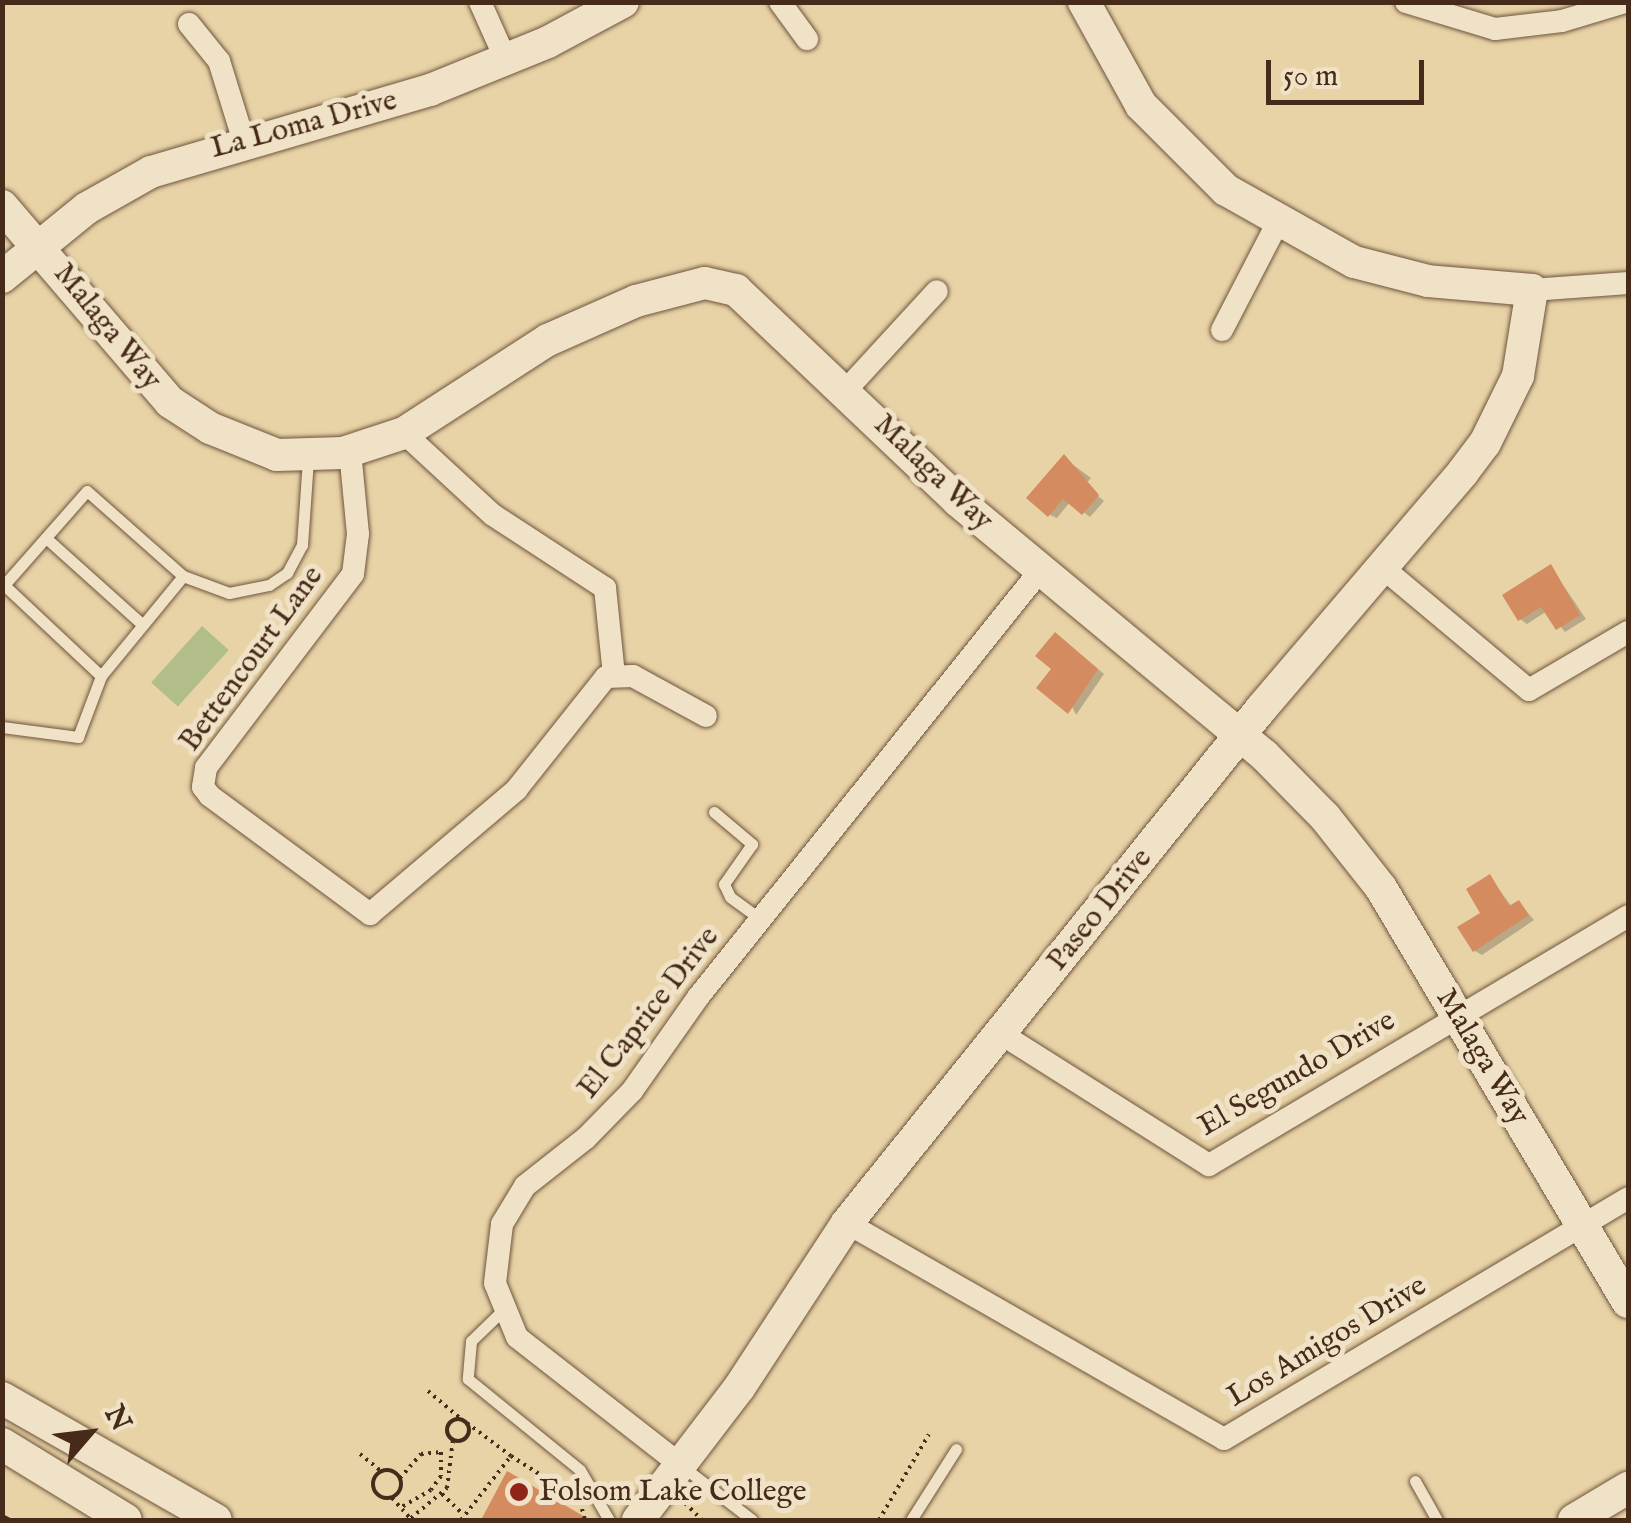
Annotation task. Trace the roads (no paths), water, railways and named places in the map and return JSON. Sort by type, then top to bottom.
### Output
[{"type":"street","points":[[480,2],[506,60]]},
{"type":"street","name":"La Loma Drive","points":[[2,277],[128,183],[244,142],[385,104],[506,60],[624,2]]},
{"type":"street","points":[[780,2],[807,40]]},
{"type":"street","points":[[1084,2],[1122,76],[1166,136],[1226,190],[1354,262],[1396,275],[1532,290],[1628,284]]},
{"type":"street","points":[[1406,2],[1495,29],[1546,24],[1626,2]]},
{"type":"street","points":[[188,24],[219,61],[244,142]]},
{"type":"street","name":"Malaga Way","points":[[2,206],[170,402],[239,441],[277,455],[350,451],[404,433],[548,340],[636,301],[704,282],[736,290],[1039,572],[1241,735],[1325,817],[1381,888],[1628,1302]]},
{"type":"street","points":[[1222,330],[1278,222]]},
{"type":"street","name":"Paseo Drive","points":[[638,1520],[680,1481],[847,1223],[1241,735],[1486,443],[1518,376],[1532,290]]},
{"type":"street","points":[[846,390],[936,291]]},
{"type":"street","points":[[404,433],[493,515],[605,588],[614,675],[634,676],[706,716]]},
{"type":"street","name":"Bettencourt Lane","points":[[350,451],[358,534],[352,574],[206,768],[210,796],[370,914],[516,790],[600,681],[614,675]]},
{"type":"street","points":[[1383,568],[1530,690],[1628,632]]},
{"type":"street","name":"El Caprice Drive","points":[[680,1481],[537,1359],[502,1311],[494,1268],[498,1238],[516,1198],[610,1116],[760,919],[1039,572]]},
{"type":"street","name":"El Segundo Drive","points":[[1000,1033],[1209,1165],[1628,916]]},
{"type":"street","name":"Los Amigos Drive","points":[[847,1223],[1224,1439],[1628,1198]]},
{"type":"street","points":[[2,1398],[216,1520]]},
{"type":"street","points":[[2,1444],[126,1520]]},
{"type":"street","points":[[1574,1520],[1628,1488]]},
{"type":"lane","points":[[102,676],[4,585],[87,492],[184,576],[230,594],[269,585],[287,573],[302,545],[308,456]]},
{"type":"lane","points":[[46,538],[143,625]]},
{"type":"lane","points":[[2,566],[13,575]]},
{"type":"lane","points":[[2,727],[78,737],[102,676],[184,576]]},
{"type":"lane","points":[[714,812],[752,844],[724,884],[730,897],[760,919]]},
{"type":"lane","points":[[502,1311],[471,1340],[468,1378],[586,1480],[608,1520]]},
{"type":"lane","points":[[911,1520],[956,1449]]},
{"type":"lane","points":[[680,1481],[752,1520]]},
{"type":"lane","points":[[1415,1481],[1437,1520]]},
{"type":"tram line","points":[[2,1515],[12,1520]]},
{"type":"place","name":"Folsom Lake College","points":[[519,1492]]}]
